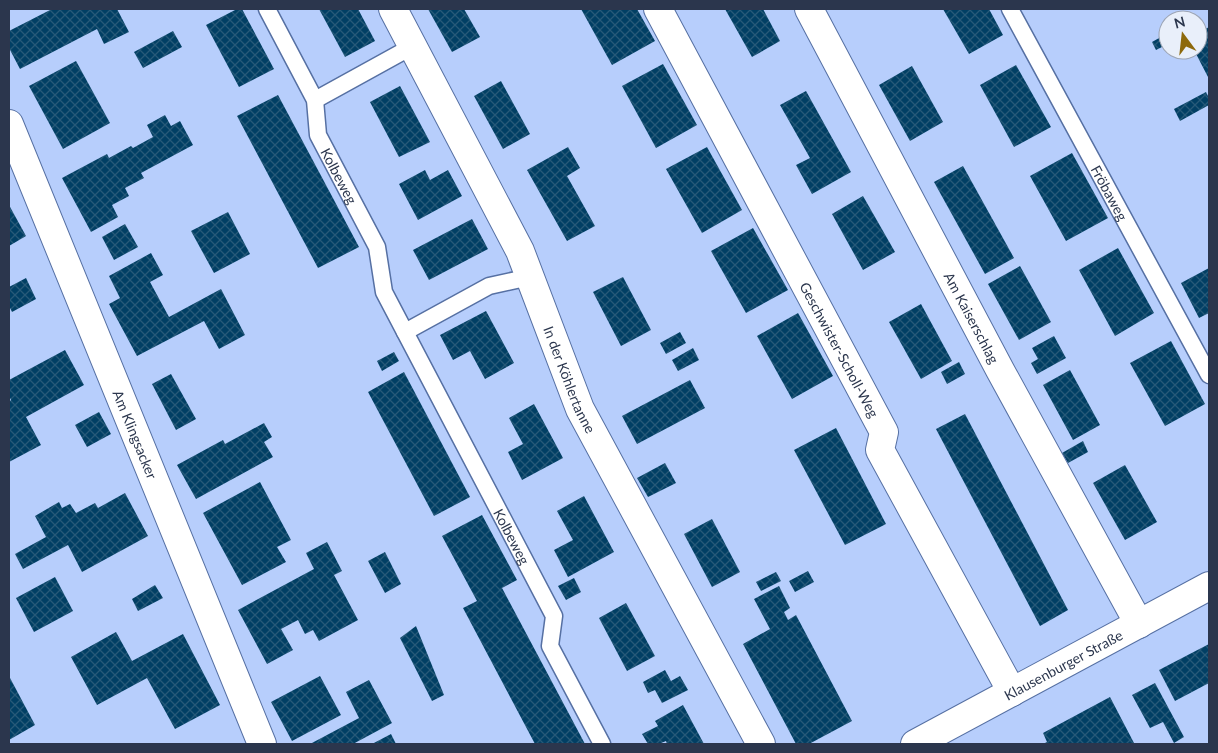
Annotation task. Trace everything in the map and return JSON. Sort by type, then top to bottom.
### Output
[{"type":"street","name":"In der Köhlertanne","points":[[393,9],[520,251],[580,409],[761,744]]},
{"type":"street","name":"Geschwister-Scholl-Weg","points":[[658,9],[884,432],[880,450],[1012,692]]},
{"type":"street","name":"Am Kaiserschlag","points":[[809,9],[1000,370],[1139,624]]},
{"type":"street","name":"Am Klingsacker","points":[[9,124],[262,744]]},
{"type":"street","name":"Klausenburger Straße","points":[[915,744],[1209,586]]},
{"type":"lane","name":"Kolbeweg","points":[[267,9],[315,100],[318,135],[377,247],[384,292],[554,616],[550,646],[602,744]]},
{"type":"lane","name":"Fröbaweg","points":[[1010,9],[1209,375]]},
{"type":"lane","points":[[315,100],[413,46]]},
{"type":"lane","points":[[405,332],[489,286],[530,277]]},
{"type":"building","points":[[52,9],[117,9],[129,32],[104,44],[97,29],[20,69],[9,48],[9,31]]},
{"type":"building","points":[[237,9],[242,9],[274,69],[239,87],[206,25]]},
{"type":"building","points":[[319,9],[358,9],[375,41],[345,57]]},
{"type":"building","points":[[428,9],[464,9],[480,37],[452,52]]},
{"type":"building","points":[[581,9],[637,9],[655,41],[612,65]]},
{"type":"building","points":[[725,9],[763,9],[780,41],[752,57]]},
{"type":"building","points":[[943,9],[989,9],[1003,35],[969,54]]},
{"type":"building","points":[[1209,27],[1208,77],[1199,60],[1208,60]]},
{"type":"building","points":[[173,31],[182,47],[143,68],[134,52]]},
{"type":"building","points":[[1158,39],[1158,49],[1156,50],[1152,42]]},
{"type":"building","points":[[76,61],[110,123],[63,149],[29,86]]},
{"type":"building","points":[[663,64],[697,125],[656,148],[622,86]]},
{"type":"building","points":[[1016,65],[1051,127],[1014,147],[980,85]]},
{"type":"building","points":[[912,66],[943,122],[910,141],[879,85]]},
{"type":"building","points":[[501,81],[530,134],[503,149],[474,96]]},
{"type":"building","points":[[400,86],[430,142],[399,157],[370,102]]},
{"type":"building","points":[[806,91],[851,172],[812,194],[796,165],[810,158],[780,105]]},
{"type":"building","points":[[1206,92],[1209,98],[1209,105],[1180,121],[1174,109]]},
{"type":"building","points":[[278,95],[359,247],[318,268],[237,116]]},
{"type":"building","points":[[165,115],[171,126],[180,121],[193,145],[141,173],[144,178],[125,188],[129,196],[112,205],[118,217],[91,232],[62,178],[107,154],[109,158],[153,137],[147,125]]},
{"type":"building","points":[[568,147],[580,168],[567,176],[595,226],[567,241],[527,170]]},
{"type":"building","points":[[707,147],[742,210],[702,233],[666,169]]},
{"type":"building","points":[[1072,153],[1108,218],[1066,241],[1030,176]]},
{"type":"building","points":[[963,166],[1014,258],[985,274],[934,182]]},
{"type":"building","points":[[425,170],[430,180],[448,170],[462,196],[418,220],[399,184]]},
{"type":"building","points":[[863,196],[895,252],[863,270],[832,214]]},
{"type":"building","points":[[9,205],[26,236],[9,246]]},
{"type":"building","points":[[228,212],[250,254],[214,273],[191,231]]},
{"type":"building","points":[[472,219],[488,249],[429,280],[413,250]]},
{"type":"building","points":[[125,224],[138,247],[114,260],[102,237]]},
{"type":"building","points":[[753,228],[788,290],[746,313],[711,251]]},
{"type":"building","points":[[1118,248],[1154,313],[1115,336],[1079,270]]},
{"type":"building","points":[[151,253],[163,275],[150,282],[169,317],[221,289],[245,335],[219,349],[204,321],[137,356],[109,304],[120,298],[109,276]]},
{"type":"building","points":[[1020,266],[1051,322],[1019,340],[988,284]]},
{"type":"building","points":[[1209,268],[1209,313],[1199,318],[1181,283]]},
{"type":"building","points":[[623,277],[651,330],[621,346],[593,292]]},
{"type":"building","points":[[26,278],[36,299],[12,312],[9,306],[9,287]]},
{"type":"building","points":[[921,304],[952,361],[921,379],[889,322]]},
{"type":"building","points":[[486,311],[514,363],[485,379],[470,351],[453,360],[440,335]]},
{"type":"building","points":[[798,313],[833,376],[792,399],[757,336]]},
{"type":"building","points":[[680,332],[686,343],[666,354],[660,343]]},
{"type":"building","points":[[1054,336],[1066,358],[1037,374],[1031,363],[1038,359],[1032,348]]},
{"type":"building","points":[[1171,341],[1205,404],[1165,426],[1130,363]]},
{"type":"building","points":[[693,348],[699,360],[678,371],[672,360]]},
{"type":"building","points":[[65,350],[84,385],[26,417],[41,445],[9,462],[9,402],[11,400],[9,396],[9,380]]},
{"type":"building","points":[[394,352],[399,361],[382,371],[377,361]]},
{"type":"building","points":[[959,362],[965,374],[947,384],[941,372]]},
{"type":"building","points":[[1070,370],[1100,425],[1073,440],[1043,385]]},
{"type":"building","points":[[404,372],[470,497],[434,516],[368,392]]},
{"type":"building","points":[[171,374],[196,419],[176,430],[152,384]]},
{"type":"building","points":[[690,380],[705,408],[637,444],[622,416]]},
{"type":"building","points":[[534,404],[563,458],[522,480],[508,452],[523,444],[509,418]]},
{"type":"building","points":[[99,412],[111,434],[87,447],[75,425]]},
{"type":"building","points":[[965,414],[1068,610],[1040,626],[936,429]]},
{"type":"building","points":[[264,423],[272,437],[264,442],[273,457],[196,499],[177,465],[223,440],[225,444]]},
{"type":"building","points":[[836,428],[886,524],[845,545],[794,450]]},
{"type":"building","points":[[1083,441],[1088,452],[1068,463],[1062,453]]},
{"type":"building","points":[[665,463],[676,483],[648,497],[637,478]]},
{"type":"building","points":[[1125,465],[1157,522],[1125,540],[1093,483]]},
{"type":"building","points":[[260,482],[291,540],[277,547],[286,562],[242,585],[203,513]]},
{"type":"building","points":[[125,493],[148,536],[82,572],[68,545],[23,569],[15,554],[46,537],[35,516],[59,502],[62,508],[70,504],[76,513],[95,503],[98,508]]},
{"type":"building","points":[[584,496],[614,552],[568,577],[554,550],[573,540],[557,511]]},
{"type":"building","points":[[482,515],[517,580],[502,588],[585,744],[535,744],[463,608],[477,601],[442,536]]},
{"type":"building","points":[[712,519],[740,572],[712,587],[684,534]]},
{"type":"building","points":[[327,542],[342,571],[334,575],[358,620],[319,641],[313,630],[305,634],[298,620],[281,629],[293,650],[267,664],[238,610],[314,569],[306,553]]},
{"type":"building","points":[[385,552],[401,584],[385,593],[368,561]]},
{"type":"building","points":[[808,571],[814,582],[795,592],[789,581]]},
{"type":"building","points":[[776,572],[781,581],[761,591],[756,582]]},
{"type":"building","points":[[55,577],[73,611],[34,632],[16,598]]},
{"type":"building","points":[[574,578],[581,592],[566,600],[558,586]]},
{"type":"building","points":[[155,585],[163,598],[138,611],[132,599]]},
{"type":"building","points":[[779,586],[790,608],[784,612],[788,620],[796,615],[852,721],[809,744],[796,744],[743,644],[770,629],[754,599]]},
{"type":"building","points":[[626,603],[655,656],[627,671],[599,618]]},
{"type":"building","points":[[416,626],[444,695],[432,701],[400,638]]},
{"type":"building","points":[[116,632],[132,661],[183,634],[220,705],[175,729],[147,678],[97,705],[71,657]]},
{"type":"building","points":[[1209,644],[1209,683],[1175,701],[1159,670]]},
{"type":"building","points":[[665,670],[671,681],[680,676],[688,690],[662,703],[655,690],[648,693],[643,682]]},
{"type":"building","points":[[9,676],[35,725],[9,740]]},
{"type":"building","points":[[320,676],[341,715],[292,741],[271,702]]},
{"type":"building","points":[[369,680],[392,723],[353,744],[310,744],[359,718],[346,692]]},
{"type":"building","points":[[1155,683],[1184,737],[1174,743],[1163,722],[1150,728],[1132,695]]},
{"type":"building","points":[[1110,697],[1134,743],[1043,744],[1047,742],[1043,733]]},
{"type":"building","points":[[683,705],[704,744],[667,744],[666,741],[659,744],[648,744],[642,734],[658,726],[655,721]]},
{"type":"building","points":[[391,734],[396,744],[372,744]]}]
